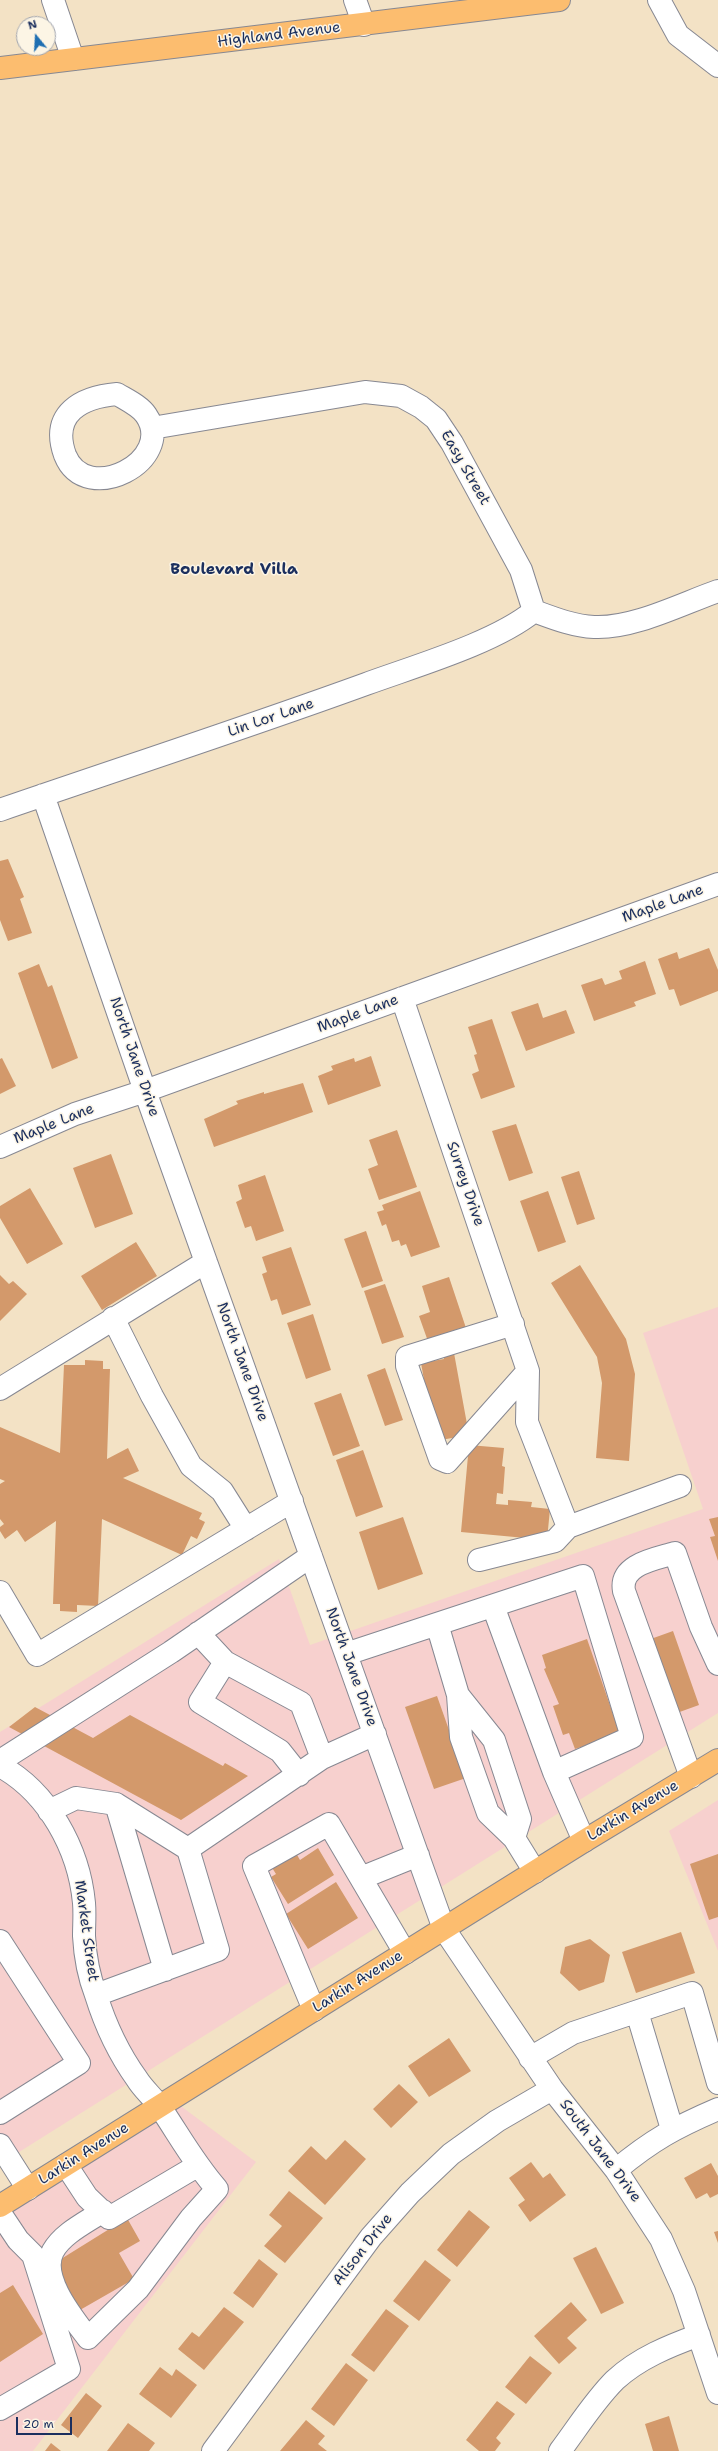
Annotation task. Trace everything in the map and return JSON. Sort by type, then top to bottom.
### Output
[{"type":"main road","name":"Highland Avenue","points":[[0,68],[364,25],[559,0]]},
{"type":"main road","name":"Larkin Avenue","points":[[0,2206],[584,1841],[718,1760]]},
{"type":"street","points":[[53,0],[73,59]]},
{"type":"street","points":[[355,0],[364,25]]},
{"type":"street","points":[[659,0],[678,35],[715,57]]},
{"type":"street","name":"Easy Street","points":[[152,428],[365,392],[401,396],[421,407],[436,419],[452,443],[521,570],[534,610]]},
{"type":"street","points":[[534,610],[560,620],[587,626],[613,626],[636,620],[718,591]]},
{"type":"street","name":"Lin Lor Lane","points":[[0,810],[401,672],[508,628],[520,622],[534,610]]},
{"type":"street","name":"North Jane Drive","points":[[44,795],[145,1091],[444,1929]]},
{"type":"street","name":"Maple Lane","points":[[0,1147],[75,1114],[145,1091],[718,884]]},
{"type":"street","name":"Surrey Drive","points":[[402,998],[528,1371],[527,1422],[568,1527]]},
{"type":"street","points":[[0,1389],[206,1262]]},
{"type":"street","points":[[113,1318],[152,1396],[191,1466],[222,1491],[246,1529]]},
{"type":"street","points":[[513,1324],[407,1357],[407,1366],[440,1460],[447,1462],[528,1371]]},
{"type":"street","points":[[479,1560],[555,1541],[568,1527],[680,1486]]},
{"type":"street","points":[[0,1592],[37,1655],[292,1501]]},
{"type":"street","points":[[691,1777],[624,1591],[624,1579],[631,1569],[675,1552],[701,1627],[718,1664]]},
{"type":"street","points":[[0,1761],[171,1652],[311,1556]]},
{"type":"street","points":[[346,1654],[583,1576],[632,1737],[554,1772]]},
{"type":"street","points":[[493,1606],[554,1772],[584,1841]]},
{"type":"street","points":[[437,1624],[458,1695],[462,1737],[488,1813],[514,1838],[535,1872]]},
{"type":"street","points":[[198,1633],[225,1662],[301,1703],[322,1758]]},
{"type":"street","points":[[225,1662],[200,1702],[280,1752],[299,1775]]},
{"type":"street","points":[[458,1695],[494,1740],[520,1819],[514,1838]]},
{"type":"street","points":[[188,1849],[322,1758],[375,1734]]},
{"type":"street","name":"Market Street","points":[[0,1766],[15,1774],[28,1786],[49,1811],[68,1843],[79,1878],[84,1901],[86,1951],[96,1995],[118,2050],[137,2080],[159,2107],[196,2166],[217,2189],[192,2218],[138,2289],[88,2338],[64,2306],[49,2270],[53,2251],[72,2232],[106,2215]]},
{"type":"street","points":[[49,1811],[76,1798],[116,1804],[188,1849],[218,1950],[96,1995]]},
{"type":"street","points":[[116,1804],[165,1970]]},
{"type":"street","points":[[314,2010],[254,1866],[329,1824],[405,1953]]},
{"type":"street","points":[[361,1878],[418,1855]]},
{"type":"street","name":"South Jane Drive","points":[[444,1929],[552,2089],[616,2170],[640,2204],[670,2256],[699,2335],[718,2393]]},
{"type":"street","points":[[0,1941],[78,2063],[0,2114]]},
{"type":"street","points":[[530,2058],[573,2033],[692,1993],[718,2083]]},
{"type":"street","points":[[637,2012],[672,2129]]},
{"type":"street","name":"Alison Drive","points":[[213,2451],[371,2237],[410,2193],[452,2154],[497,2121],[552,2089]]},
{"type":"street","points":[[616,2170],[643,2147],[672,2129],[718,2109]]},
{"type":"street","points":[[0,2145],[28,2189]]},
{"type":"street","points":[[66,2165],[87,2197],[106,2215],[196,2166]]},
{"type":"street","points":[[0,2214],[18,2240],[33,2255],[69,2369],[0,2409]]},
{"type":"street","points":[[560,2451],[616,2380],[642,2360],[669,2345],[699,2335]]},
{"type":"shaded area","points":[[718,1307],[718,1713],[0,2164],[0,1732],[279,1559],[310,1645],[703,1509],[643,1333]]},
{"type":"shaded area","points":[[718,1800],[718,1951],[669,1831]]},
{"type":"shaded area","points":[[174,2101],[256,2162],[33,2451],[0,2451],[0,2210]]},
{"type":"building","points":[[8,859],[24,897],[20,899],[32,933],[8,941],[0,920],[0,861]]},
{"type":"building","points":[[709,948],[718,970],[718,991],[680,1006],[674,989],[669,990],[658,959],[677,952],[679,959]]},
{"type":"building","points":[[645,961],[656,994],[634,1002],[636,1006],[594,1021],[581,985],[602,978],[605,985],[622,979],[619,971]]},
{"type":"building","points":[[39,964],[48,987],[52,985],[78,1058],[52,1069],[18,973]]},
{"type":"building","points":[[538,1003],[543,1018],[566,1010],[575,1033],[526,1051],[511,1012]]},
{"type":"building","points":[[492,1019],[515,1087],[481,1099],[472,1074],[479,1071],[474,1055],[477,1054],[468,1027]]},
{"type":"building","points":[[371,1056],[381,1086],[328,1105],[318,1076],[333,1070],[331,1066],[354,1058],[355,1062]]},
{"type":"building","points":[[2,1058],[16,1086],[0,1094],[0,1059]]},
{"type":"building","points":[[303,1083],[313,1112],[214,1147],[204,1119],[238,1104],[236,1101],[264,1092],[264,1094]]},
{"type":"building","points":[[516,1124],[533,1173],[509,1181],[492,1131]]},
{"type":"building","points":[[397,1130],[417,1187],[379,1200],[368,1169],[378,1165],[369,1140]]},
{"type":"building","points":[[111,1154],[133,1214],[95,1228],[73,1168]]},
{"type":"building","points":[[579,1171],[595,1219],[577,1225],[561,1177]]},
{"type":"building","points":[[265,1175],[284,1231],[256,1241],[251,1226],[245,1228],[236,1202],[242,1199],[238,1185]]},
{"type":"building","points":[[30,1188],[63,1244],[27,1264],[0,1218],[0,1206]]},
{"type":"building","points":[[420,1191],[440,1247],[411,1257],[406,1244],[401,1246],[399,1240],[392,1242],[386,1224],[382,1226],[377,1212],[384,1210],[382,1205]]},
{"type":"building","points":[[548,1191],[566,1242],[538,1252],[520,1201]]},
{"type":"building","points":[[366,1231],[383,1281],[362,1288],[344,1239]]},
{"type":"building","points":[[136,1242],[157,1276],[102,1310],[81,1276]]},
{"type":"building","points":[[291,1247],[311,1305],[282,1315],[277,1299],[271,1301],[262,1274],[267,1272],[262,1257]]},
{"type":"building","points":[[580,1265],[626,1339],[635,1374],[629,1461],[596,1458],[602,1383],[597,1357],[551,1283]]},
{"type":"building","points":[[0,1275],[9,1284],[13,1281],[27,1294],[0,1321]]},
{"type":"building","points":[[449,1277],[468,1334],[430,1347],[419,1316],[430,1312],[422,1286]]},
{"type":"building","points":[[385,1284],[404,1337],[382,1344],[364,1291]]},
{"type":"building","points":[[313,1314],[331,1370],[306,1379],[287,1323]]},
{"type":"building","points":[[454,1353],[469,1435],[435,1441],[421,1363],[444,1359],[444,1356]]},
{"type":"building","points":[[85,1360],[103,1361],[103,1369],[110,1369],[107,1459],[128,1448],[139,1471],[123,1478],[202,1513],[199,1519],[205,1522],[197,1539],[191,1536],[182,1555],[102,1519],[98,1606],[77,1605],[77,1612],[60,1611],[60,1604],[53,1604],[56,1521],[25,1542],[17,1530],[5,1539],[0,1531],[0,1527],[4,1524],[0,1519],[0,1484],[5,1481],[0,1479],[0,1427],[60,1453],[64,1365],[85,1365]]},
{"type":"building","points":[[385,1368],[403,1420],[385,1426],[367,1375]]},
{"type":"building","points":[[341,1393],[360,1446],[333,1456],[314,1403]]},
{"type":"building","points":[[469,1445],[504,1448],[502,1466],[505,1467],[503,1494],[497,1493],[496,1504],[508,1505],[508,1500],[532,1502],[531,1507],[550,1509],[547,1540],[461,1532]]},
{"type":"building","points":[[363,1450],[383,1507],[356,1517],[336,1460]]},
{"type":"building","points":[[403,1517],[423,1574],[378,1590],[359,1532]]},
{"type":"building","points":[[718,1517],[718,1561],[710,1537],[715,1536],[709,1519]]},
{"type":"building","points":[[673,1631],[699,1705],[674,1714],[648,1640]]},
{"type":"building","points":[[587,1639],[620,1734],[575,1749],[569,1733],[563,1735],[553,1706],[559,1704],[544,1669],[546,1668],[542,1655]]},
{"type":"building","points":[[437,1696],[466,1778],[434,1789],[405,1707]]},
{"type":"building","points":[[35,1707],[93,1738],[130,1715],[223,1766],[225,1763],[248,1776],[181,1820],[9,1727]]},
{"type":"building","points":[[293,1848],[300,1860],[318,1848],[334,1875],[288,1904],[271,1877],[276,1874],[269,1863]]},
{"type":"building","points":[[718,1854],[718,1917],[709,1920],[690,1864]]},
{"type":"building","points":[[336,1882],[358,1918],[308,1949],[286,1914]]},
{"type":"building","points":[[681,1932],[695,1973],[636,1993],[622,1952]]},
{"type":"building","points":[[590,1939],[610,1955],[604,1982],[579,1991],[560,1973],[565,1947]]},
{"type":"building","points":[[449,2038],[471,2071],[429,2097],[408,2066]]},
{"type":"building","points":[[399,2084],[418,2102],[391,2128],[373,2109]]},
{"type":"building","points":[[345,2140],[366,2159],[325,2205],[288,2171],[311,2146],[326,2160]]},
{"type":"building","points":[[531,2162],[543,2178],[550,2173],[566,2195],[530,2222],[518,2205],[525,2200],[509,2178]]},
{"type":"building","points":[[711,2163],[718,2176],[718,2194],[710,2198],[707,2193],[696,2199],[684,2178]]},
{"type":"building","points":[[289,2191],[323,2218],[285,2263],[264,2246],[282,2226],[269,2215]]},
{"type":"building","points":[[469,2210],[490,2227],[457,2267],[437,2250]]},
{"type":"building","points":[[127,2218],[140,2241],[119,2253],[134,2279],[80,2310],[53,2264]]},
{"type":"building","points":[[718,2231],[718,2243],[714,2232]]},
{"type":"building","points":[[596,2247],[624,2303],[601,2314],[573,2258]]},
{"type":"building","points":[[259,2259],[278,2274],[253,2308],[233,2293]]},
{"type":"building","points":[[425,2260],[451,2280],[419,2321],[393,2301]]},
{"type":"building","points":[[13,2285],[43,2334],[0,2362],[0,2293]]},
{"type":"building","points":[[571,2302],[587,2320],[567,2338],[577,2348],[559,2364],[534,2336]]},
{"type":"building","points":[[224,2307],[244,2322],[204,2370],[178,2349],[192,2332],[199,2337]]},
{"type":"building","points":[[386,2309],[409,2326],[374,2372],[351,2355]]},
{"type":"building","points":[[530,2356],[552,2373],[526,2404],[505,2387]]},
{"type":"building","points":[[346,2363],[368,2380],[334,2426],[311,2409]]},
{"type":"building","points":[[160,2367],[172,2376],[176,2369],[197,2385],[171,2418],[139,2394]]},
{"type":"building","points":[[86,2393],[102,2406],[78,2438],[61,2425]]},
{"type":"building","points":[[497,2401],[515,2414],[496,2438],[501,2443],[495,2451],[479,2451],[466,2440]]},
{"type":"building","points":[[669,2416],[679,2451],[653,2451],[645,2424]]},
{"type":"building","points":[[306,2420],[325,2436],[318,2444],[327,2451],[280,2451]]},
{"type":"building","points":[[128,2423],[155,2443],[149,2451],[107,2451]]},
{"type":"building","points":[[51,2443],[61,2451],[45,2451]]},
{"type":"district","name":"Boulevard Villa","points":[[234,570]]}]
